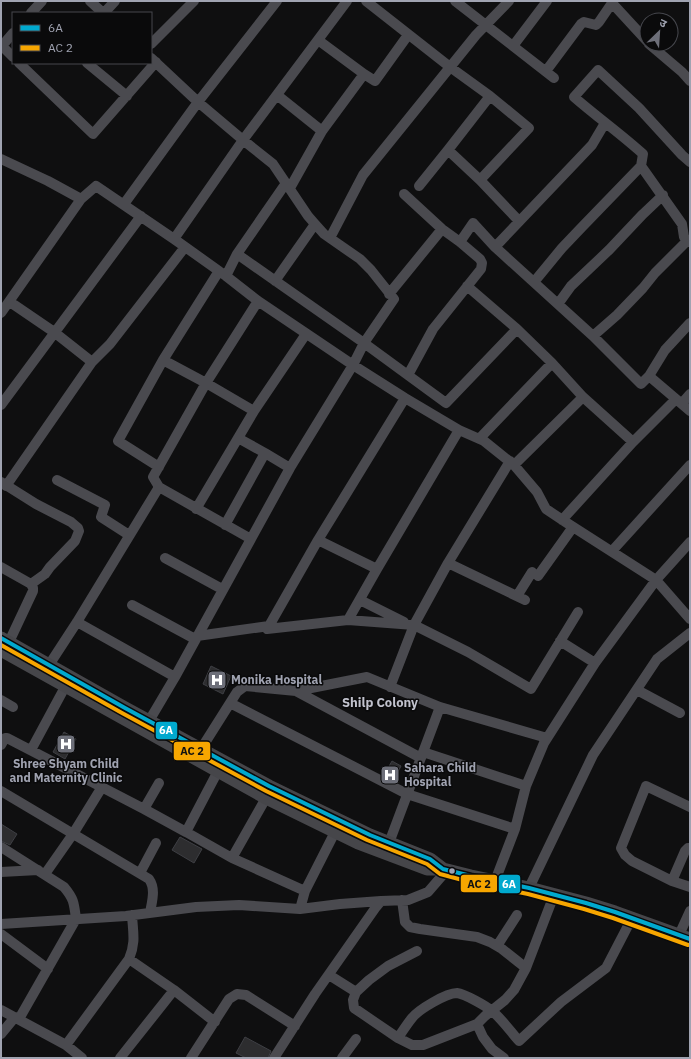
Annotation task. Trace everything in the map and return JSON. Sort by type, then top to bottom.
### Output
[{"type":"main road","points":[[3,646],[49,665],[270,786],[370,835],[430,859],[445,869]]},
{"type":"main road","points":[[3,646],[65,687],[266,798],[358,843],[427,869],[445,869],[554,894],[615,912],[685,937]]},
{"type":"street","points":[[33,12],[42,1]]},
{"type":"street","points":[[90,1],[102,12]]},
{"type":"street","points":[[104,12],[115,1]]},
{"type":"street","points":[[152,43],[194,1]]},
{"type":"street","points":[[124,204],[198,102],[277,1]]},
{"type":"street","points":[[174,239],[243,140],[347,1]]},
{"type":"street","points":[[366,1],[450,67],[490,96],[529,128],[480,180]]},
{"type":"street","points":[[455,1],[550,74],[581,24],[584,22],[596,25],[612,2],[639,32]]},
{"type":"street","points":[[330,238],[363,175],[476,35],[510,1]]},
{"type":"street","points":[[513,46],[547,1]]},
{"type":"street","points":[[12,34],[1,46],[12,56]]},
{"type":"street","points":[[318,40],[374,81],[408,34]]},
{"type":"street","points":[[658,52],[682,72],[690,81]]},
{"type":"street","points":[[149,721],[175,678],[222,589],[290,468],[353,365],[364,343],[394,299],[371,270],[360,259],[330,238],[315,224],[273,164],[198,102],[153,60]]},
{"type":"street","points":[[20,64],[93,134],[126,96],[150,64]]},
{"type":"street","points":[[88,64],[126,96]]},
{"type":"street","points":[[534,282],[562,248],[641,166],[643,154],[622,135],[574,97],[598,70],[639,108],[690,162]]},
{"type":"street","points":[[159,467],[118,441],[163,360],[222,273],[288,186],[322,131],[364,74]]},
{"type":"street","points":[[278,95],[322,131]]},
{"type":"street","points":[[419,186],[490,96]]},
{"type":"street","points":[[495,247],[592,146],[605,123]]},
{"type":"street","points":[[448,150],[480,180],[519,221]]},
{"type":"street","points":[[1,159],[82,199]]},
{"type":"street","points":[[593,336],[617,315],[655,273],[689,241],[684,236],[682,224],[663,195],[641,166]]},
{"type":"street","points":[[1,314],[82,199],[96,186],[222,273],[258,301],[353,365],[459,430],[484,441],[512,463],[537,492],[546,509],[656,580],[690,619]]},
{"type":"street","points":[[404,194],[442,229],[480,259],[482,263],[480,269],[433,329],[408,375]]},
{"type":"street","points":[[558,304],[571,286],[663,195]]},
{"type":"street","points":[[1,405],[141,216]]},
{"type":"street","points":[[460,242],[473,223],[495,247],[593,336],[641,384],[649,376],[665,350],[690,323]]},
{"type":"street","points":[[275,281],[315,224]]},
{"type":"street","points":[[389,294],[442,229]]},
{"type":"street","points":[[31,584],[45,574],[75,541],[78,528],[71,522],[45,509],[4,484],[92,362],[110,344],[185,247]]},
{"type":"street","points":[[236,254],[364,343],[446,403],[517,329]]},
{"type":"street","points":[[467,286],[517,329],[552,363],[583,397],[633,442]]},
{"type":"street","points":[[251,539],[159,487],[153,477],[206,383],[258,301]]},
{"type":"street","points":[[10,302],[54,332],[92,362]]},
{"type":"street","points":[[196,509],[254,411],[306,334]]},
{"type":"street","points":[[163,360],[254,411]]},
{"type":"street","points":[[479,439],[552,363]]},
{"type":"street","points":[[649,376],[690,411]]},
{"type":"street","points":[[562,520],[633,442],[679,401],[690,394]]},
{"type":"street","points":[[390,687],[412,625],[448,563],[512,463],[583,397]]},
{"type":"street","points":[[405,398],[318,540],[267,629],[348,620],[412,625]]},
{"type":"street","points":[[348,620],[459,430]]},
{"type":"street","points":[[238,438],[290,468]]},
{"type":"street","points":[[225,525],[265,453]]},
{"type":"street","points":[[612,551],[690,465]]},
{"type":"street","points":[[58,480],[106,505],[101,517],[129,535]]},
{"type":"street","points":[[49,665],[77,622],[159,487]]},
{"type":"street","points":[[448,563],[521,598],[535,574],[573,527]]},
{"type":"street","points":[[318,540],[377,569]]},
{"type":"street","points":[[494,880],[515,829],[526,786],[544,743],[595,663],[656,580],[690,542]]},
{"type":"street","points":[[165,558],[222,589]]},
{"type":"street","points":[[1,567],[31,584],[33,588],[33,591],[3,646]]},
{"type":"street","points":[[360,600],[468,652],[531,689],[578,612]]},
{"type":"street","points":[[132,605],[196,638],[269,626]]},
{"type":"street","points":[[77,622],[175,678]]},
{"type":"street","points":[[529,888],[593,755],[657,659],[690,633]]},
{"type":"street","points":[[560,641],[595,663]]},
{"type":"street","points":[[202,749],[236,692],[245,686],[296,691],[367,677],[440,707],[547,738]]},
{"type":"street","points":[[31,750],[65,687]]},
{"type":"street","points":[[637,690],[680,713]]},
{"type":"street","points":[[296,691],[422,755],[526,786]]},
{"type":"street","points":[[1,700],[13,707]]},
{"type":"street","points":[[230,703],[407,794],[515,829]]},
{"type":"street","points":[[389,843],[440,707]]},
{"type":"street","points":[[1,745],[7,737],[144,808],[232,858],[305,892]]},
{"type":"street","points":[[186,832],[218,771]]},
{"type":"street","points":[[144,808],[159,783]]},
{"type":"street","points":[[690,807],[646,786],[621,848],[625,855],[632,861],[672,881],[690,887]]},
{"type":"street","points":[[1,872],[41,872],[73,834],[102,787]]},
{"type":"street","points":[[1,791],[148,879],[153,887],[150,913]]},
{"type":"street","points":[[232,858],[266,798]]},
{"type":"street","points":[[300,908],[305,892],[335,832]]},
{"type":"street","points":[[140,873],[156,843]]},
{"type":"street","points":[[1,847],[64,887],[74,903],[76,920],[48,969],[17,1018],[1,1034]]},
{"type":"street","points":[[672,881],[685,851],[690,848]]},
{"type":"street","points":[[1,924],[76,920],[196,907],[239,905],[300,908],[381,902],[388,900],[408,900],[428,892],[445,869]]},
{"type":"street","points":[[418,951],[388,966],[356,992],[353,1000],[354,1008],[398,1038],[412,1045],[423,1045],[477,1024],[505,1000],[514,990],[526,968],[554,894]]},
{"type":"street","points":[[402,900],[405,922],[410,927],[477,937],[502,948],[526,968]]},
{"type":"street","points":[[274,1058],[329,975],[381,902]]},
{"type":"street","points":[[685,937],[690,911]]},
{"type":"street","points":[[497,946],[517,914]]},
{"type":"street","points":[[66,1045],[129,958],[133,950],[134,942],[132,915]]},
{"type":"street","points":[[398,1038],[418,1012],[437,1000],[458,993],[467,996],[492,1011],[519,1041],[561,1002],[606,968],[632,918]]},
{"type":"street","points":[[1,934],[48,969]]},
{"type":"street","points":[[129,958],[215,1022]]},
{"type":"street","points":[[329,975],[356,992]]},
{"type":"street","points":[[120,1058],[174,990]]},
{"type":"street","points":[[192,1058],[229,999],[237,994],[246,995],[295,1026]]},
{"type":"street","points":[[1,1010],[66,1045],[82,1058]]},
{"type":"street","points":[[477,1024],[483,1037],[492,1049],[504,1058]]},
{"type":"street","points":[[342,1058],[356,1039]]},
{"type":"building","points":[[211,666],[231,676],[223,694],[203,684]]},
{"type":"building","points":[[64,732],[76,739],[65,759],[53,752]]},
{"type":"building","points":[[392,761],[401,766],[394,780],[384,775]]},
{"type":"building","points":[[1,824],[17,834],[10,845],[1,841]]},
{"type":"building","points":[[180,837],[202,849],[194,863],[172,850]]},
{"type":"building","points":[[245,1037],[271,1051],[268,1058],[246,1058],[236,1053]]},
{"type":"transit line","name":"6A","points":[[1,638],[125,708],[269,786],[370,835],[430,859],[443,869],[529,888],[586,903],[690,939]]},
{"type":"transit line","points":[[1,645],[266,791],[367,840],[427,864],[440,874],[528,894],[584,909],[688,945]]},
{"type":"place","name":"Monika Hospital","points":[[217,680]]},
{"type":"place","name":"Shree Shyam Child and Maternity Clinic","points":[[66,744]]},
{"type":"place","name":"Sahara Child Hospital","points":[[390,775]]},
{"type":"district","name":"Shilp Colony","points":[[380,702]]}]
